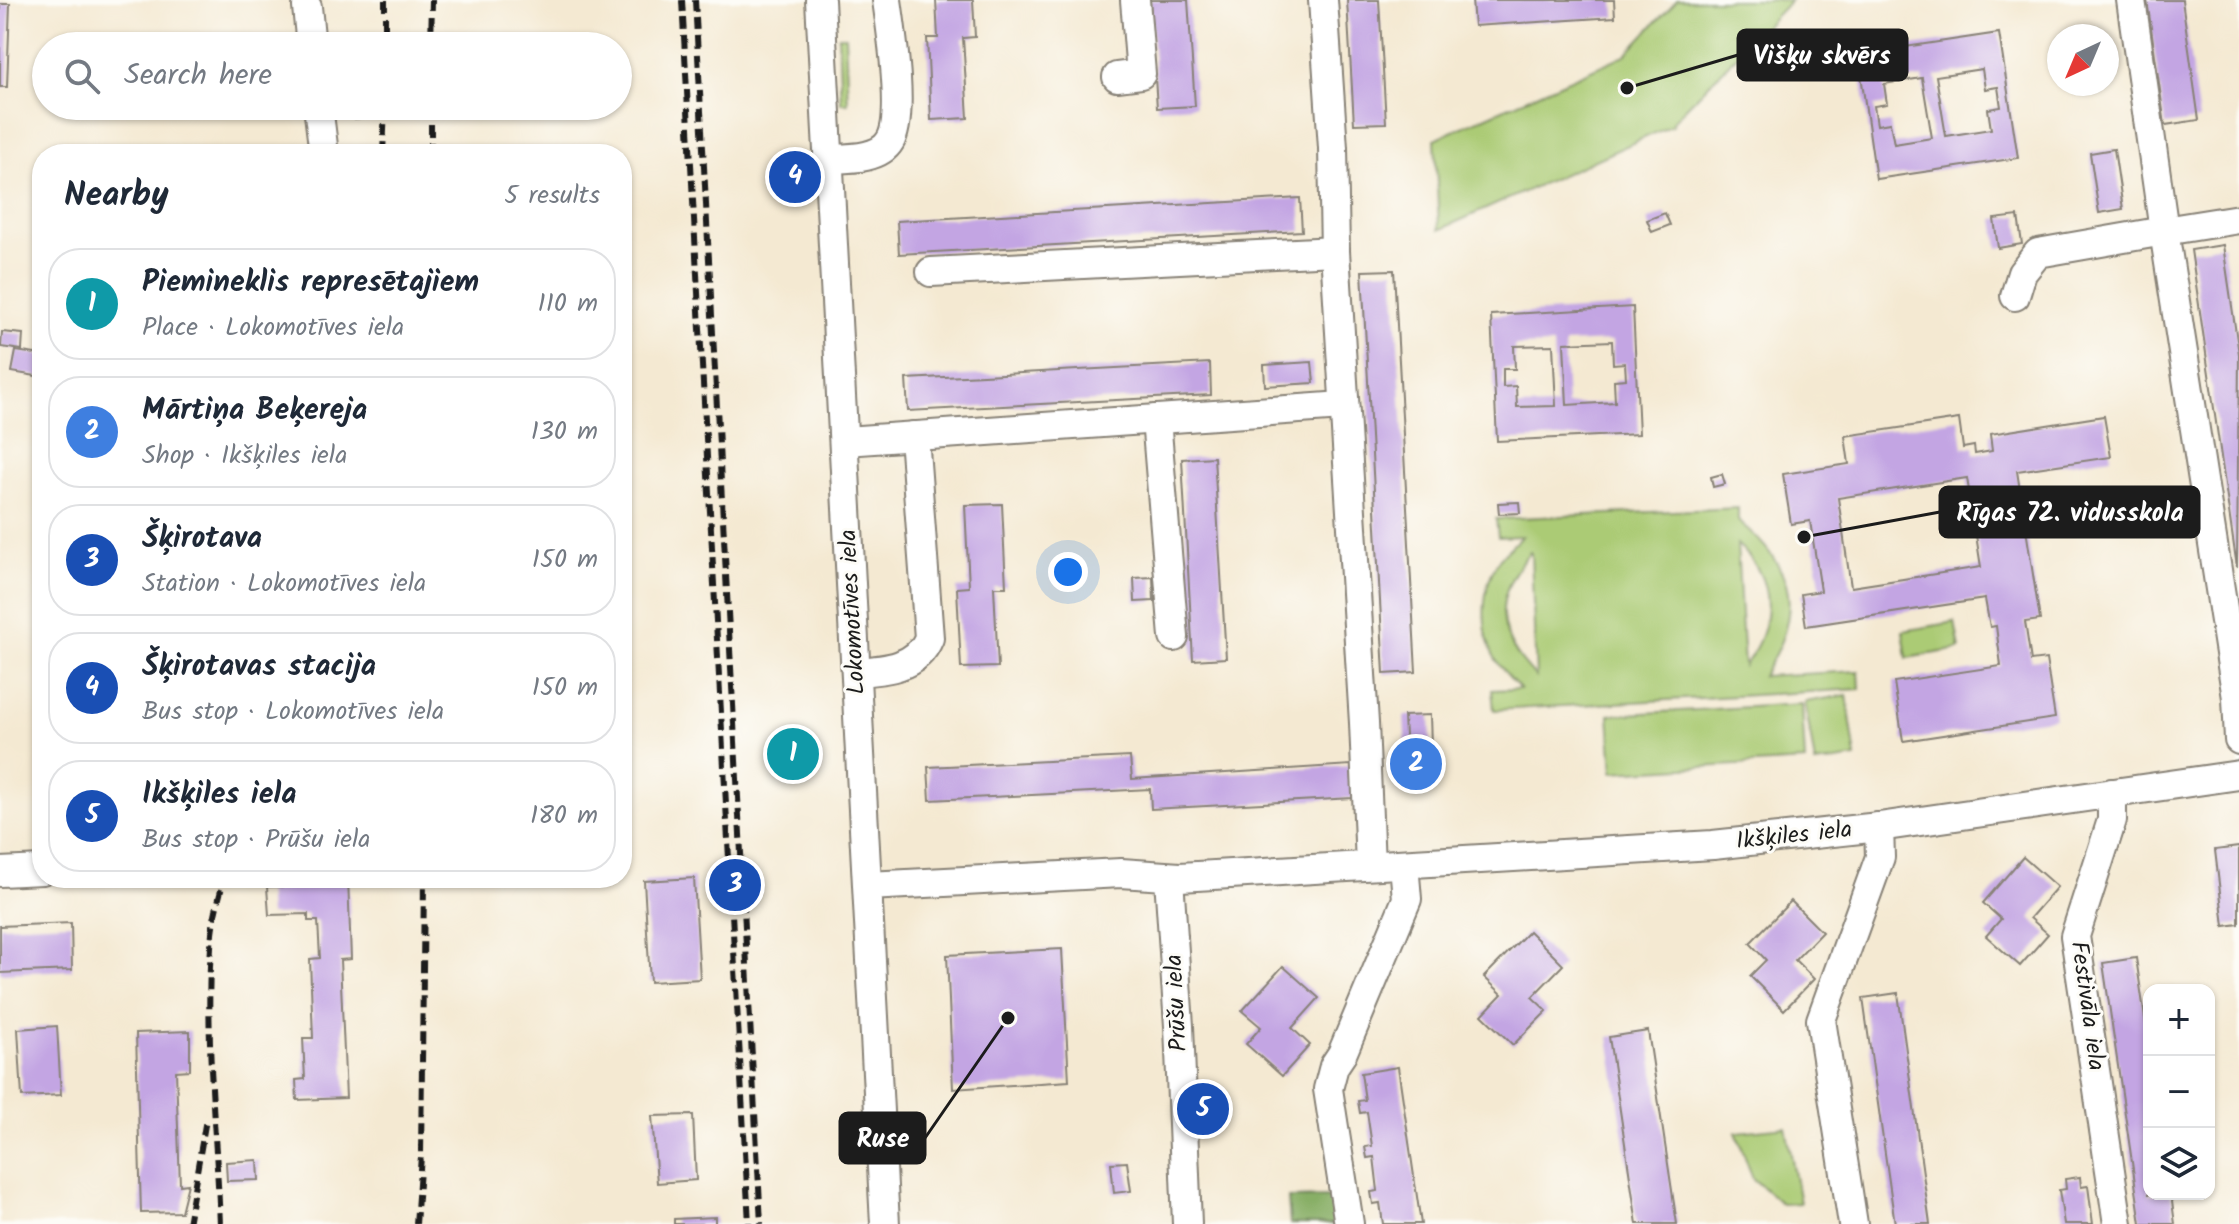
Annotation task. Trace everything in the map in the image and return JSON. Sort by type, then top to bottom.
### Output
[{"type":"street","name":"Lokomotīves iela","points":[[820,0],[885,1224]]},
{"type":"street","points":[[827,159],[859,157],[877,151],[890,142],[896,123],[894,48],[887,0]]},
{"type":"street","points":[[1117,77],[1141,74],[1135,0]]},
{"type":"street","points":[[1323,0],[1370,865]]},
{"type":"street","points":[[2131,0],[2237,698],[2239,740]]},
{"type":"street","points":[[307,7],[310,32]]},
{"type":"street","points":[[320,120],[323,144]]},
{"type":"street","points":[[2015,296],[2022,273],[2038,253],[2239,219]]},
{"type":"street","points":[[939,278],[1335,251]]},
{"type":"street","points":[[845,441],[1343,406]]},
{"type":"street","points":[[1156,419],[1174,637]]},
{"type":"street","points":[[856,672],[887,670],[910,661],[924,651],[929,638],[914,436]]},
{"type":"street","name":"Ikšķiles iela","points":[[868,886],[1121,873],[1169,878],[1713,845],[1879,827],[2239,775]]},
{"type":"street","name":"Festivāla iela","points":[[2112,793],[2112,820],[2075,936],[2118,1224]]},
{"type":"street","points":[[1853,1224],[1821,1020],[1880,857],[1879,827]]},
{"type":"street","points":[[1349,1224],[1328,1089],[1334,1066],[1342,1054],[1407,899],[1404,864]]},
{"type":"street","points":[[0,872],[32,870]]},
{"type":"street","name":"Prūšu iela","points":[[1169,878],[1187,1224]]},
{"type":"green space","points":[[1677,0],[1791,0],[1672,122],[1673,125],[1439,230],[1435,139],[1625,55]]},
{"type":"green space","points":[[838,36],[845,36],[848,103],[841,103]]},
{"type":"green space","points":[[1738,508],[1738,521],[1773,556],[1783,574],[1788,593],[1784,632],[1762,676],[1859,671],[1860,689],[1494,710],[1492,690],[1520,689],[1491,649],[1485,623],[1486,595],[1500,558],[1522,536],[1498,537],[1496,519]],"holes":[[[1737,544],[1759,573],[1767,604],[1761,635],[1744,666]],[[1531,553],[1536,677],[1512,646],[1503,616],[1509,585]]]},
{"type":"green space","points":[[1955,622],[1960,649],[1907,658],[1903,631]]},
{"type":"green space","points":[[1847,695],[1856,758],[1815,764],[1805,702]]},
{"type":"green space","points":[[1802,704],[1805,761],[1613,772],[1609,715]]},
{"type":"green space","points":[[1786,1127],[1800,1203],[1782,1204],[1753,1179],[1736,1132]]},
{"type":"green space","points":[[1336,1197],[1339,1224],[1290,1224],[1288,1198]]},
{"type":"building","points":[[936,0],[973,0],[975,37],[963,38],[968,118],[931,120],[927,38],[938,38]]},
{"type":"building","points":[[1150,0],[1188,0],[1195,106],[1157,108]]},
{"type":"building","points":[[1347,0],[1379,0],[1386,123],[1354,124]]},
{"type":"building","points":[[1472,0],[1614,0],[1615,17],[1474,26]]},
{"type":"building","points":[[2147,0],[2182,0],[2199,120],[2165,125]]},
{"type":"building","points":[[0,4],[10,4],[7,87],[0,87]]},
{"type":"building","points":[[1999,33],[2018,158],[1876,179],[1858,54]],"holes":[[[1982,69],[1985,89],[1998,87],[2001,107],[1988,109],[1991,129],[1946,136],[1936,76]],[[1922,78],[1932,138],[1894,144],[1890,123],[1877,125],[1874,106],[1887,104],[1884,84]]]},
{"type":"building","points":[[2114,149],[2123,209],[2099,213],[2090,153]]},
{"type":"building","points":[[1300,198],[1302,231],[899,254],[897,221]]},
{"type":"building","points":[[1665,213],[1670,225],[1652,232],[1647,220]]},
{"type":"building","points":[[2018,216],[2022,244],[1998,248],[1994,219]]},
{"type":"building","points":[[2223,245],[2239,354],[2237,567],[2191,250]]},
{"type":"building","points":[[1394,270],[1416,672],[1384,674],[1362,271]]},
{"type":"building","points":[[1633,307],[1639,434],[1497,441],[1491,315]],"holes":[[[1612,341],[1613,364],[1625,363],[1626,379],[1614,380],[1615,402],[1567,405],[1564,343]],[[1553,345],[1556,406],[1517,407],[1516,386],[1503,387],[1503,369],[1515,369],[1514,346]]]},
{"type":"building","points":[[2,332],[23,334],[22,350],[1,347]]},
{"type":"building","points":[[16,351],[32,353],[32,375],[12,372]]},
{"type":"building","points":[[1312,362],[1314,383],[1265,386],[1264,365]]},
{"type":"building","points":[[1210,363],[1211,395],[908,411],[906,379]]},
{"type":"building","points":[[2104,416],[2111,457],[2017,471],[2040,620],[2025,622],[2031,661],[2046,659],[2055,718],[1903,741],[1894,682],[2001,666],[1996,626],[1990,627],[1985,599],[1806,626],[1801,594],[1821,591],[1810,521],[1791,524],[1783,474],[1849,464],[1845,436],[1959,419],[1963,448],[1974,446],[1975,454],[1992,451],[1990,434]],"holes":[[[1967,478],[1981,567],[1851,587],[1838,498]]]},
{"type":"building","points":[[1214,457],[1226,658],[1193,660],[1182,459]]},
{"type":"building","points":[[1722,474],[1725,484],[1713,487],[1711,477]]},
{"type":"building","points":[[1519,502],[1520,513],[1499,514],[1498,503]]},
{"type":"building","points":[[1002,504],[1006,587],[994,587],[998,667],[961,668],[957,588],[969,587],[965,505]]},
{"type":"building","points":[[1153,577],[1154,601],[1135,602],[1134,578]]},
{"type":"building","points":[[1430,715],[1432,776],[1407,777],[1404,716]]},
{"type":"building","points":[[1130,757],[1132,779],[1351,765],[1353,798],[1151,809],[1150,789],[930,800],[928,767]]},
{"type":"building","points":[[2239,847],[2239,924],[2224,926],[2215,850]]},
{"type":"building","points":[[2023,857],[2057,887],[2030,918],[2048,934],[2020,966],[1986,936],[2001,919],[1983,903]]},
{"type":"building","points":[[694,878],[700,979],[650,982],[644,881]]},
{"type":"building","points":[[267,888],[348,888],[351,959],[340,960],[346,1098],[297,1100],[296,1080],[305,1079],[303,1038],[313,1038],[310,959],[320,958],[318,921],[308,921],[308,914],[269,915]]},
{"type":"building","points":[[1791,901],[1822,932],[1795,960],[1814,979],[1784,1010],[1750,976],[1766,960],[1750,943]]},
{"type":"building","points":[[71,923],[72,970],[0,973],[0,926]]},
{"type":"building","points":[[1529,931],[1563,965],[1532,997],[1547,1011],[1513,1045],[1482,1015],[1502,994],[1484,977]]},
{"type":"building","points":[[1062,949],[1069,1081],[953,1089],[947,955]]},
{"type":"building","points":[[2136,958],[2143,1005],[2143,1200],[2172,1200],[2175,1224],[2141,1224],[2103,963]]},
{"type":"building","points":[[1283,966],[1319,998],[1292,1028],[1310,1045],[1282,1076],[1246,1044],[1261,1027],[1242,1011]]},
{"type":"building","points":[[1898,993],[1930,1224],[1895,1224],[1863,998]]},
{"type":"building","points":[[57,1026],[61,1095],[22,1097],[18,1029]]},
{"type":"building","points":[[190,1031],[190,1070],[176,1071],[180,1185],[188,1184],[181,1212],[141,1213],[136,1033]]},
{"type":"building","points":[[1648,1031],[1677,1224],[1637,1224],[1609,1037]]},
{"type":"building","points":[[1398,1067],[1421,1224],[1383,1224],[1380,1203],[1373,1204],[1371,1192],[1378,1191],[1374,1157],[1367,1158],[1365,1147],[1372,1146],[1367,1112],[1360,1113],[1358,1101],[1365,1100],[1361,1073]]},
{"type":"building","points":[[693,1115],[696,1180],[657,1183],[652,1116]]},
{"type":"building","points":[[258,1160],[259,1180],[227,1181],[226,1162]]},
{"type":"building","points":[[1127,1162],[1131,1191],[1114,1193],[1111,1163]]},
{"type":"building","points":[[2080,1177],[2081,1187],[2088,1186],[2093,1224],[2064,1224],[2059,1190],[2066,1189],[2065,1179]]},
{"type":"building","points":[[715,1217],[715,1224],[674,1224],[674,1219]]},
{"type":"railway","points":[[385,0],[385,32]]},
{"type":"railway","points":[[431,32],[432,0]]},
{"type":"railway","points":[[682,0],[749,1224]]},
{"type":"railway","points":[[695,0],[761,1224]]},
{"type":"railway","points":[[383,144],[384,120]]},
{"type":"railway","points":[[431,120],[431,144]]},
{"type":"railway","points":[[220,1224],[209,1005],[212,933],[222,888]]},
{"type":"railway","points":[[416,1224],[421,1156],[424,888]]},
{"type":"railway","points":[[188,1224],[206,1119]]},
{"type":"place","name":"Višķu skvērs","points":[[1627,88]]},
{"type":"place","name":"Šķirotavas stacija","points":[[795,177]]},
{"type":"place","name":"Rīgas 72. vidusskola","points":[[1804,537]]},
{"type":"place","name":"Piemineklis represētajiem","points":[[793,754]]},
{"type":"place","name":"Mārtiņa Beķereja","points":[[1416,764]]},
{"type":"place","name":"Šķirotava","points":[[735,885]]},
{"type":"place","name":"Ruse","points":[[1008,1018]]},
{"type":"place","name":"Ikšķiles iela","points":[[1203,1109]]}]
